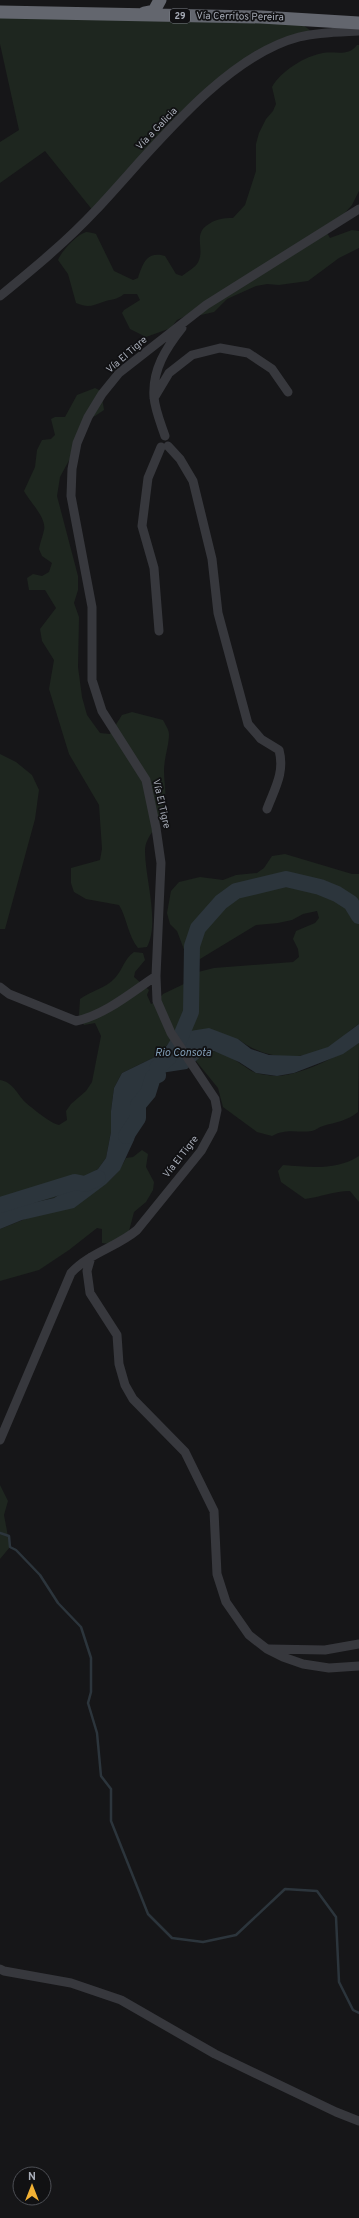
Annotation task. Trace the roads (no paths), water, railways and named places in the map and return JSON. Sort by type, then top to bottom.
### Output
[{"type":"highway","points":[[102,15],[150,13],[158,8],[160,0]]},
{"type":"highway","name":"Vía Cerritos Pereira","points":[[0,12],[261,17],[359,23]]},
{"type":"street","name":"Vía a Galicia","points":[[0,296],[36,267],[94,212],[155,145],[234,72],[275,47],[297,38],[330,32],[359,31]]},
{"type":"street","name":"Vía El Tigre","points":[[0,1440],[71,1272],[91,1256],[125,1240],[137,1230],[208,1140],[217,1120],[215,1099],[171,1033],[157,1001],[156,976],[161,863],[156,828],[146,780],[102,711],[92,680],[92,607],[71,496],[72,469],[80,436],[88,417],[102,394],[119,373],[206,305],[359,209]]},
{"type":"street","points":[[159,631],[154,568],[142,526],[148,478],[164,446],[170,440],[165,436],[154,398],[156,371],[166,347],[183,327],[206,305]]},
{"type":"street","points":[[154,398],[169,373],[192,355],[220,348],[248,353],[272,369],[288,392]]},
{"type":"street","points":[[164,446],[180,459],[193,481],[212,559],[218,613],[248,724],[261,739],[279,750],[282,761],[280,777],[267,808]]},
{"type":"street","points":[[0,987],[9,994],[76,1021],[87,1018],[109,1007],[156,976]]},
{"type":"street","points":[[91,1256],[87,1271],[90,1293],[117,1335],[119,1364],[125,1385],[133,1399],[184,1452],[194,1468],[214,1511],[217,1574],[226,1602],[249,1635],[267,1649],[303,1664],[329,1668],[359,1666]]},
{"type":"street","points":[[267,1649],[325,1650],[359,1644]]},
{"type":"street","points":[[0,1969],[71,1983],[121,2000],[215,2054],[336,2112],[359,2121]]},
{"type":"water","name":"Rio Consota","points":[[359,1024],[359,1043],[343,1054],[294,1073],[277,1076],[256,1073],[239,1062],[214,1051],[206,1052],[187,1069],[161,1073],[143,1086],[139,1099],[138,1127],[134,1140],[120,1170],[106,1184],[74,1208],[22,1220],[0,1229],[0,1210],[54,1198],[98,1169],[106,1158],[111,1132],[111,1111],[114,1088],[122,1073],[157,1056],[170,1043],[190,1031],[209,1028],[238,1039],[251,1049],[269,1055],[300,1056],[328,1047]]},
{"type":"waterway","points":[[126,1136],[138,1118],[138,1105],[148,1093],[153,1077],[158,1075],[157,1068],[169,1057],[178,1043],[191,1012],[192,946],[198,928],[221,902],[236,891],[286,879],[320,887],[337,894],[351,903],[359,916]]},
{"type":"waterway","points":[[0,1205],[75,1182],[85,1184],[98,1178]]},
{"type":"waterway","points":[[0,1533],[9,1536],[10,1547],[16,1550],[40,1575],[58,1603],[81,1627],[91,1658],[91,1692],[88,1703],[97,1733],[101,1776],[111,1789],[111,1821],[148,1914],[172,1938],[203,1942],[236,1935],[285,1889],[317,1891],[336,1917],[339,1982],[353,2010],[359,2013]]}]
